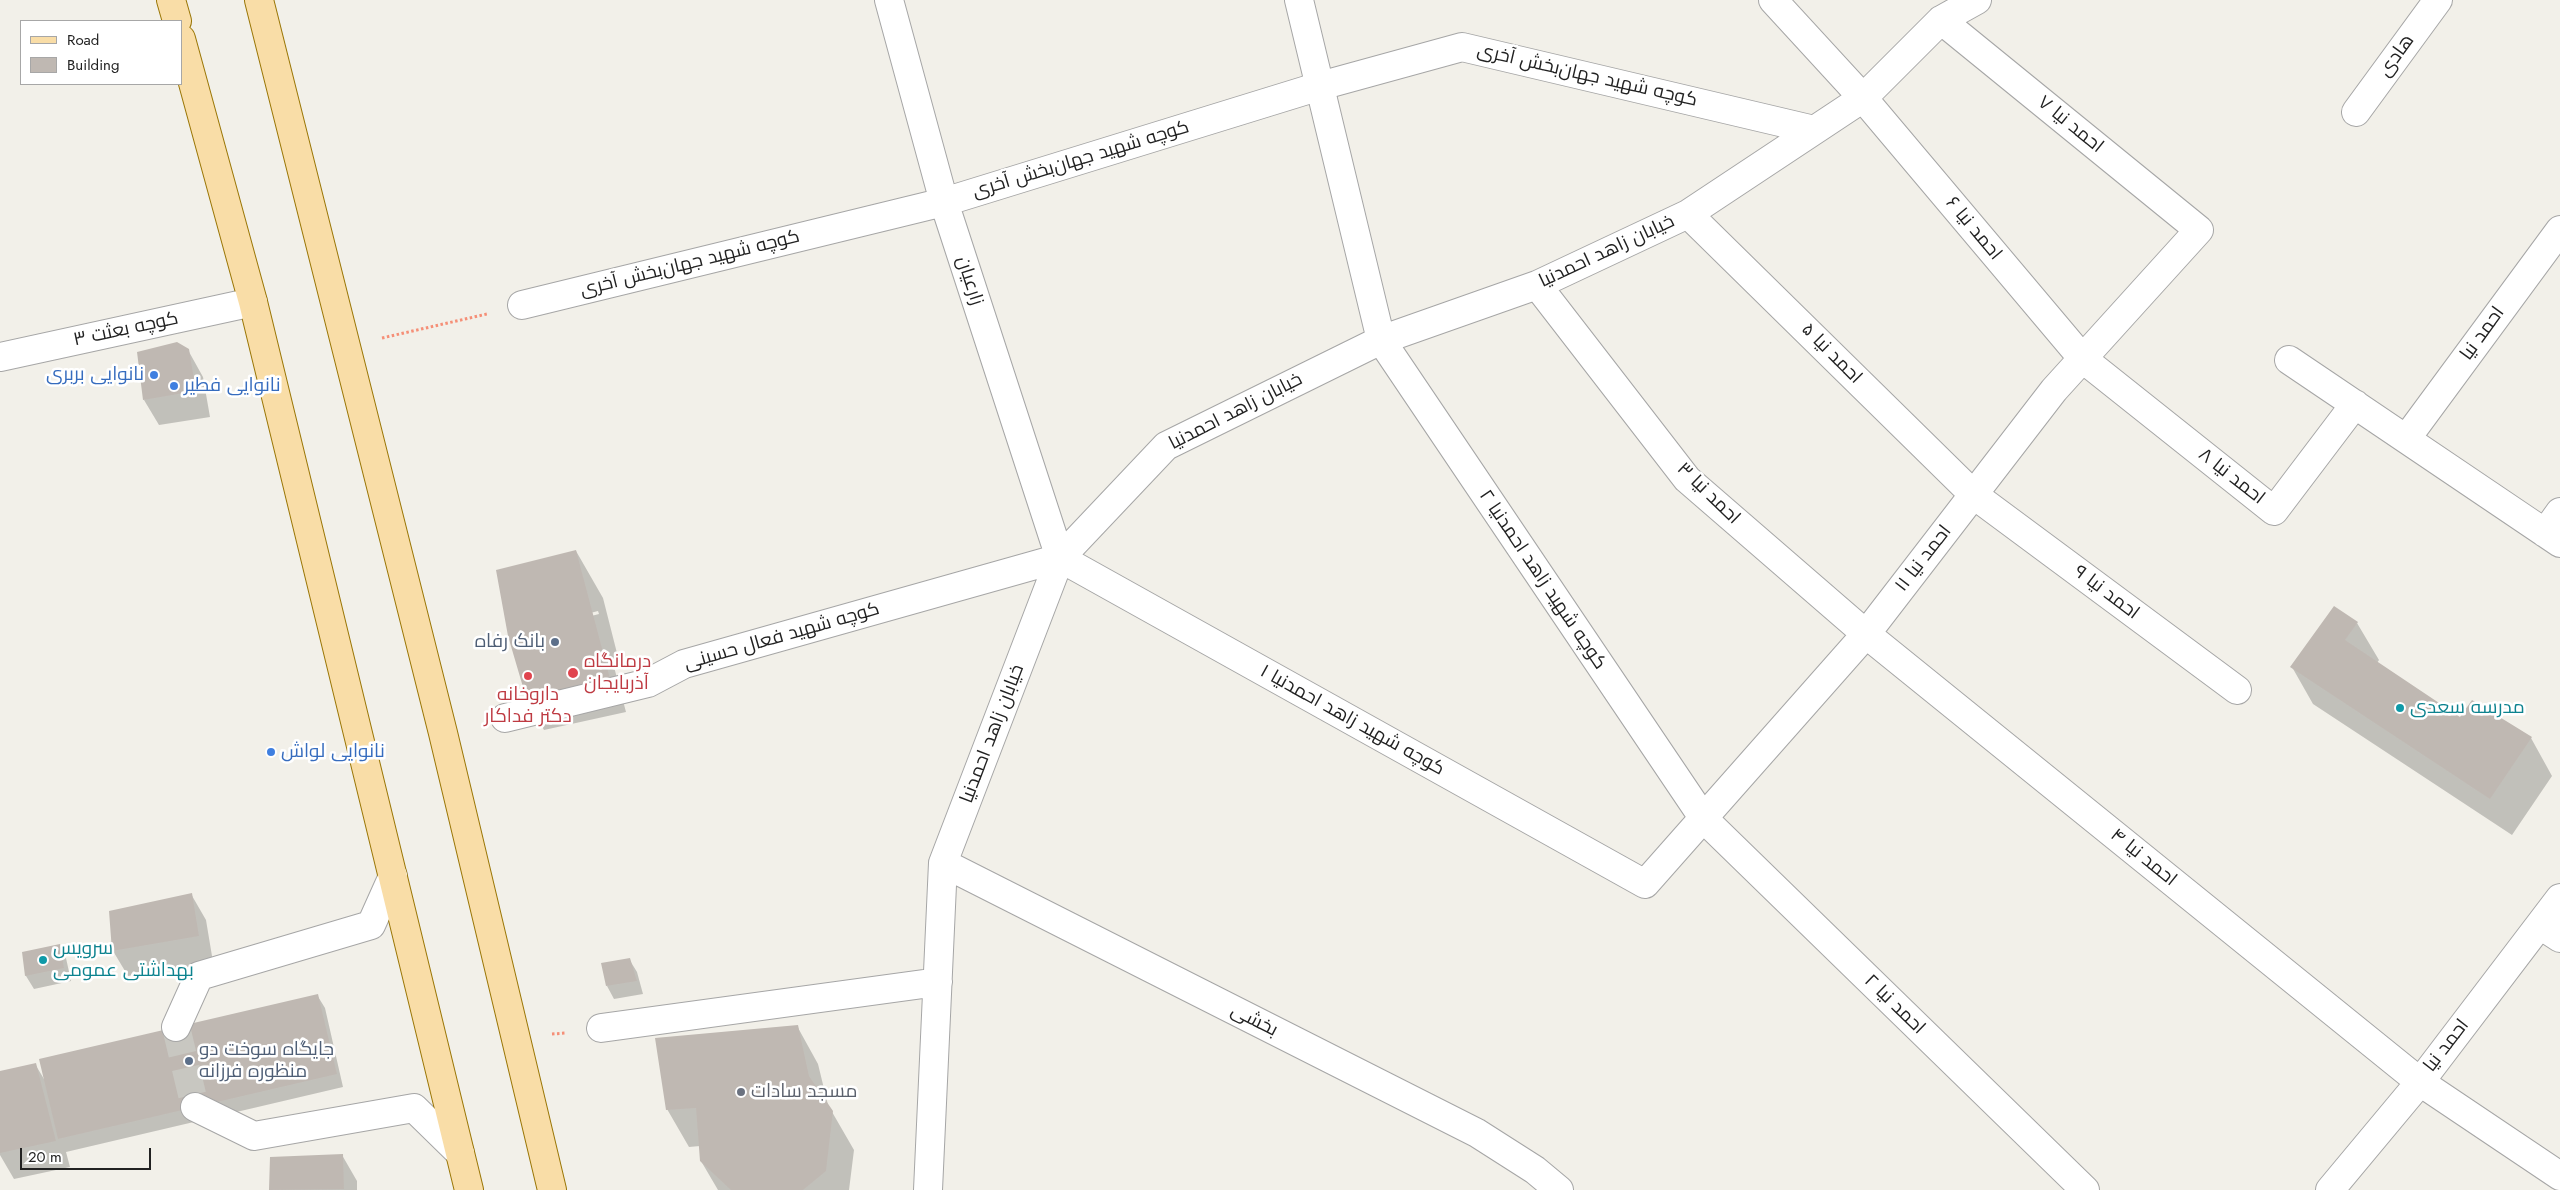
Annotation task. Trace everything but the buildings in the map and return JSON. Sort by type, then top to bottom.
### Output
[{"type":"main road","points":[[171,0],[176,20]]},
{"type":"main road","points":[[259,0],[346,346],[552,1190]]},
{"type":"main road","points":[[182,43],[253,302],[469,1190]]},
{"type":"street","name":"زارعیان","points":[[889,0],[944,202],[1060,558]]},
{"type":"street","points":[[1299,0],[1381,340]]},
{"type":"street","name":"احمد نیا ۶","points":[[1773,0],[1863,98],[2083,359]]},
{"type":"street","name":"خیابان زاهد احمدنیا","points":[[928,1190],[943,863],[1060,558],[1166,446],[1381,340],[1537,285],[1688,214],[1863,98],[1941,20],[1977,0]]},
{"type":"street","name":"هادی","points":[[2356,112],[2438,0]]},
{"type":"street","name":"احمد نیا ۷","points":[[1941,20],[2199,230]]},
{"type":"street","name":"کوچه شهید جهان‌بخش آخری","points":[[522,306],[944,202],[1320,86],[1462,47],[1814,130]]},
{"type":"street","name":"احمد نیا ۵","points":[[1688,214],[1974,495]]},
{"type":"street","name":"احمد نیا ۱۱","points":[[1644,884],[1704,819],[1866,634],[2054,390],[2199,230]]},
{"type":"street","name":"احمد نیا","points":[[2406,439],[2560,230]]},
{"type":"street","name":"احمد نیا ۳","points":[[1537,285],[1687,479],[1866,634]]},
{"type":"street","name":"کوچه بعثت ۳","points":[[0,358],[253,302]]},
{"type":"street","name":"کوچه شهید زاهد احمدنیا ۲","points":[[1381,340],[1704,819]]},
{"type":"street","name":"احمد نیا ۸","points":[[2083,359],[2274,511],[2355,404]]},
{"type":"street","points":[[2289,360],[2406,439],[2555,529]]},
{"type":"street","name":"احمد نیا ۹","points":[[1974,495],[2237,690]]},
{"type":"street","name":"کوچه شهید فعال حسینی","points":[[505,718],[648,682],[684,664],[1060,558]]},
{"type":"street","name":"کوچه شهید زاهد احمدنیا ۱","points":[[1060,558],[1644,884]]},
{"type":"street","name":"احمد نیا ۴","points":[[1866,634],[2420,1082],[2560,1176]]},
{"type":"street","name":"احمد نیا ۲","points":[[1704,819],[2085,1190]]},
{"type":"street","name":"بخشی","points":[[943,863],[1477,1133],[1536,1170],[1559,1190]]},
{"type":"street","points":[[176,1027],[199,976],[371,925],[393,876]]},
{"type":"street","name":"احمد نیا","points":[[2330,1190],[2550,931],[2560,898]]},
{"type":"street","points":[[601,1028],[938,982]]},
{"type":"street","points":[[195,1107],[254,1136],[414,1108],[460,1152]]},
{"type":"path","points":[[346,346],[522,306]]},
{"type":"path","points":[[516,1039],[601,1028]]},
{"type":"tunnel","points":[[176,1027],[195,1107]]},
{"type":"place","name":"نانوایی بربری","points":[[154,375]]},
{"type":"place","name":"نانوایی فطیر","points":[[174,386]]},
{"type":"place","name":"بانک رفاه","points":[[555,642]]},
{"type":"place","name":"درمانگاه آذربایجان","points":[[573,673]]},
{"type":"place","name":"داروخانه دکتر فداکار","points":[[528,676]]},
{"type":"place","name":"مدرسه سعدی","points":[[2400,708]]},
{"type":"place","name":"نانوایی لواش","points":[[271,752]]},
{"type":"place","name":"سرویس بهداشتی عمومی","points":[[43,960]]},
{"type":"place","name":"جایگاه سوخت دو منظوره فرزانه","points":[[189,1061]]},
{"type":"place","name":"مسجد سادات","points":[[741,1092]]}]
